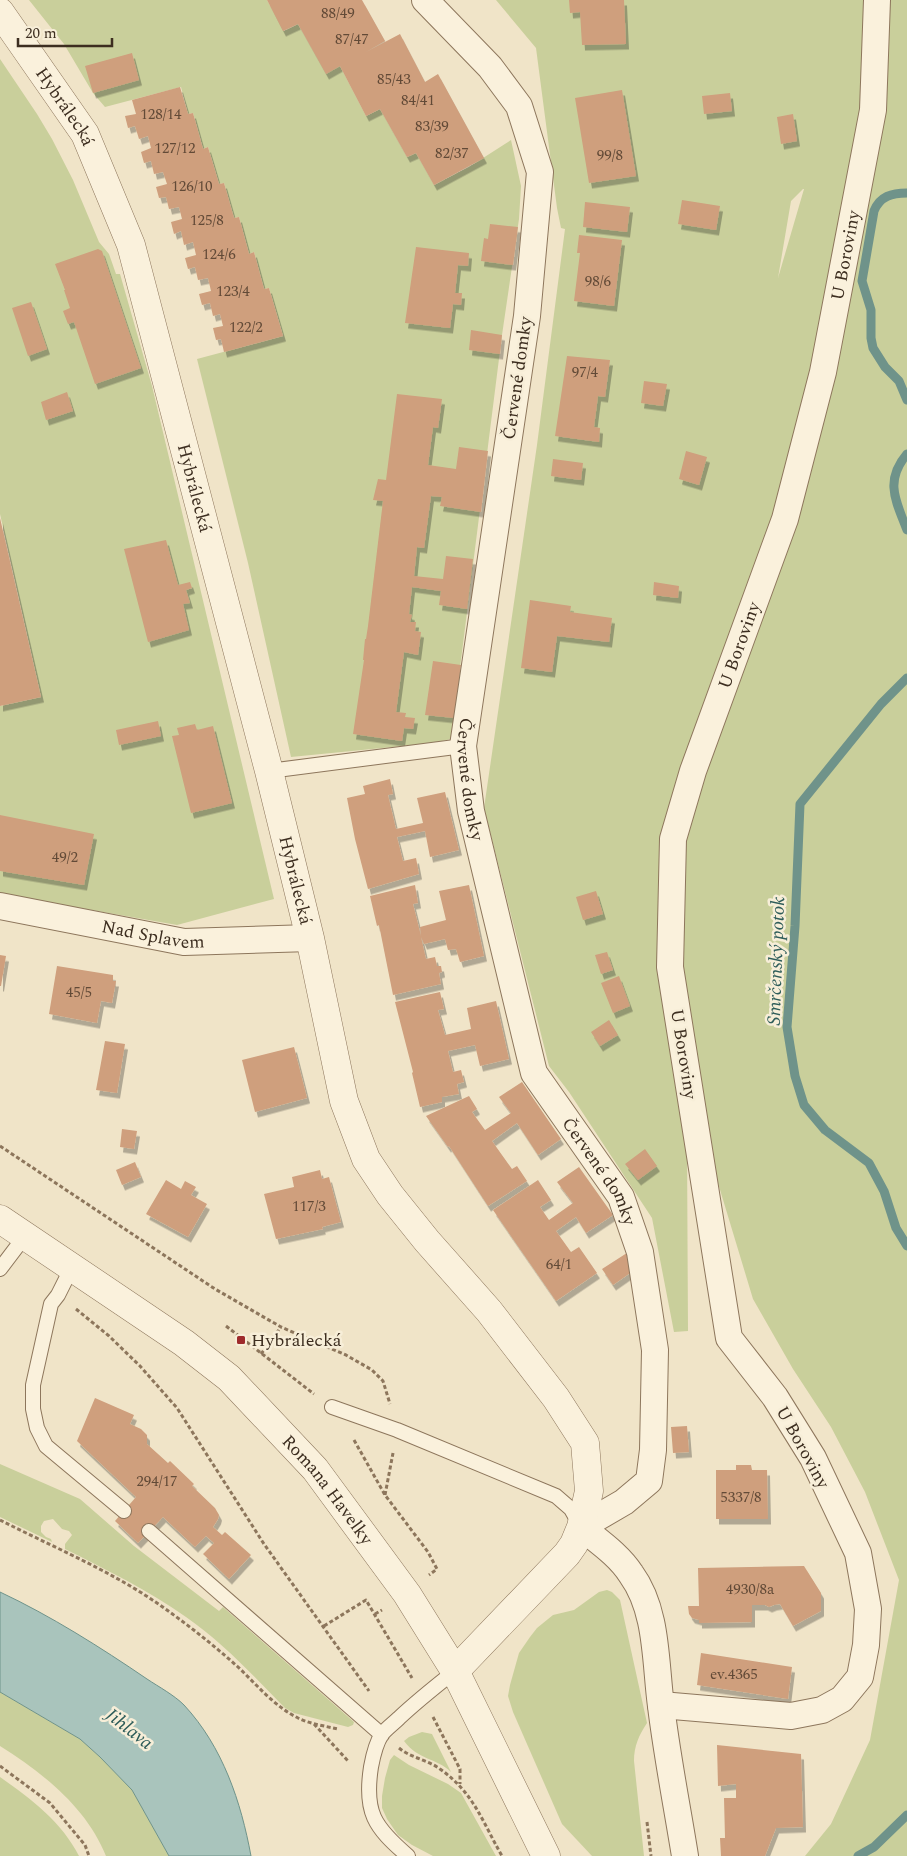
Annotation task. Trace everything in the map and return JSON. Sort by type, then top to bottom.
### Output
[{"type":"street","name":"Červené domky","points":[[425,0],[490,67],[519,106],[540,172],[527,316],[463,746],[471,811],[534,1073],[621,1198],[642,1262],[655,1350],[653,1450],[649,1481],[624,1502],[581,1527]]},
{"type":"street","name":"U Boroviny","points":[[661,1706],[791,1716],[822,1710],[842,1699],[860,1677],[866,1645],[868,1608],[858,1553],[813,1458],[775,1397],[729,1338],[670,967],[673,839],[693,771],[785,519],[823,372],[873,110],[877,0]]},
{"type":"street","name":"Hybrálecká","points":[[0,12],[85,134],[131,245],[269,770],[310,938],[344,1101],[366,1159],[390,1195],[427,1242],[489,1311],[556,1398],[585,1442],[589,1491],[581,1527],[574,1544],[567,1554],[455,1671]]},
{"type":"street","name":"Nad Splavem","points":[[0,906],[184,942],[310,938]]},
{"type":"street","name":"Romana Havelky","points":[[0,1219],[184,1343],[229,1378],[316,1468],[407,1594],[455,1671],[546,1856]]},
{"type":"street","points":[[581,1527],[609,1550],[631,1573],[643,1595],[650,1614],[661,1706],[685,1856]]},
{"type":"lane","points":[[269,770],[463,746]]},
{"type":"lane","points":[[0,1270],[25,1236]]},
{"type":"lane","points":[[72,1267],[58,1295],[51,1304],[33,1386],[33,1410],[37,1428],[46,1446],[124,1511]]},
{"type":"lane","points":[[332,1407],[397,1430],[556,1496],[571,1509],[581,1527]]},
{"type":"lane","points":[[149,1531],[382,1735]]},
{"type":"lane","points":[[408,1856],[386,1836],[375,1820],[369,1804],[369,1782],[373,1754],[382,1735],[422,1697],[455,1671]]},
{"type":"path","points":[[0,1146],[215,1289],[281,1327],[346,1355],[372,1370],[383,1381],[389,1395],[397,1430],[385,1495],[424,1545],[437,1569]]},
{"type":"path","points":[[58,1295],[109,1336],[140,1366],[176,1408],[264,1544],[372,1695],[382,1735]]},
{"type":"path","points":[[261,1354],[281,1327]]},
{"type":"path","points":[[0,1520],[150,1598],[208,1641],[258,1686],[274,1704],[300,1719],[343,1730],[382,1735],[403,1751],[438,1767],[460,1784],[471,1799],[502,1856]]},
{"type":"path","points":[[324,1626],[366,1600],[375,1614]]},
{"type":"path","points":[[314,1724],[369,1782]]},
{"type":"path","points":[[0,1766],[50,1803],[85,1845],[90,1856]]},
{"type":"green space","points":[[29,0],[267,0],[284,31],[298,24],[326,73],[340,66],[366,116],[380,109],[407,157],[416,153],[434,185],[469,167],[511,140],[521,186],[519,219],[502,335],[451,739],[433,743],[291,757],[248,563],[197,359],[283,336],[269,288],[264,289],[254,252],[249,254],[239,217],[234,218],[224,183],[219,184],[208,147],[203,149],[193,113],[188,114],[181,87],[105,107],[93,93],[64,44]]},
{"type":"green space","points":[[496,0],[907,0],[907,1856],[805,1856],[831,1824],[870,1740],[899,1580],[865,1492],[831,1427],[793,1369],[753,1299],[663,1001],[687,1143],[688,1331],[674,1332],[652,1218],[569,1092],[549,1066],[484,808],[537,445],[565,229],[561,228],[557,208],[536,48]],"holes":[[[804,189],[778,278],[791,201]]]},
{"type":"green space","points":[[0,59],[52,139],[73,180],[99,242],[109,254],[116,274],[120,274],[152,386],[274,899],[177,925],[0,894],[0,706],[41,697],[0,514]]},
{"type":"green space","points":[[0,1464],[80,1499],[134,1546],[219,1611],[223,1607],[354,1722],[353,1725],[348,1727],[294,1713],[285,1708],[225,1648],[186,1617],[142,1589],[65,1549],[65,1544],[72,1535],[69,1531],[62,1529],[53,1519],[44,1521],[41,1526],[41,1532],[51,1539],[52,1542],[0,1517]]},
{"type":"green space","points":[[607,1590],[620,1600],[647,1723],[637,1741],[634,1761],[644,1856],[592,1856],[562,1824],[513,1712],[508,1696],[519,1653],[537,1628],[553,1615],[574,1610],[599,1592]]},
{"type":"green space","points":[[0,1692],[80,1739],[100,1757],[132,1790],[169,1856],[106,1856],[87,1822],[62,1793],[32,1768],[0,1746]]},
{"type":"green space","points":[[422,1732],[432,1734],[451,1772],[446,1767],[415,1752],[404,1741]]},
{"type":"green space","points":[[394,1755],[461,1793],[496,1856],[433,1856],[398,1835],[382,1808],[385,1778],[390,1760]]},
{"type":"green space","points":[[0,1777],[34,1802],[64,1832],[79,1856],[0,1856]]},
{"type":"water","name":"Jihlava","points":[[0,1592],[75,1632],[166,1691],[184,1705],[198,1721],[220,1757],[236,1796],[251,1856],[169,1856],[132,1790],[100,1757],[80,1739],[0,1692]]},
{"type":"building","points":[[267,0],[362,0],[385,41],[366,52],[400,34],[425,82],[438,74],[484,158],[434,185],[416,153],[407,157],[380,109],[366,116],[340,66],[326,74],[298,24],[283,31]]},
{"type":"building","points":[[569,0],[624,0],[626,44],[582,45],[580,12],[570,13]]},
{"type":"building","points":[[132,53],[139,80],[93,93],[85,66]]},
{"type":"building","points":[[180,87],[188,114],[193,113],[203,149],[208,147],[219,184],[224,183],[234,218],[239,217],[249,254],[254,252],[264,289],[269,288],[283,336],[224,352],[221,339],[216,340],[213,328],[223,326],[220,314],[213,316],[210,303],[202,305],[199,294],[211,291],[208,278],[198,280],[195,267],[188,269],[185,258],[196,255],[193,242],[184,245],[181,231],[174,234],[171,222],[182,219],[179,207],[169,209],[166,197],[159,198],[156,187],[167,184],[163,172],[154,174],[151,161],[144,163],[141,152],[151,148],[148,136],[139,139],[135,126],[128,128],[125,116],[136,114],[132,100]]},
{"type":"building","points":[[622,90],[636,176],[589,183],[575,98]]},
{"type":"building","points":[[730,93],[732,111],[704,114],[702,96]]},
{"type":"building","points":[[793,114],[797,141],[781,144],[777,117]]},
{"type":"building","points":[[682,200],[720,206],[716,230],[678,224]]},
{"type":"building","points":[[585,202],[630,207],[627,232],[583,227]]},
{"type":"building","points":[[490,224],[518,227],[513,265],[481,261],[484,238],[488,239]]},
{"type":"building","points":[[579,235],[622,240],[614,306],[574,301],[580,253],[577,253]]},
{"type":"building","points":[[416,247],[469,253],[468,266],[458,265],[455,293],[462,293],[461,305],[453,304],[450,328],[405,323]]},
{"type":"building","points":[[98,249],[102,251],[141,368],[95,384],[74,322],[68,324],[63,311],[70,308],[55,264]]},
{"type":"building","points":[[31,302],[47,349],[28,356],[12,308]]},
{"type":"building","points":[[471,330],[502,335],[500,354],[469,350]]},
{"type":"building","points":[[567,356],[610,360],[605,397],[598,396],[594,427],[600,428],[599,442],[555,436]]},
{"type":"building","points":[[644,381],[667,384],[663,406],[641,403]]},
{"type":"building","points":[[67,392],[73,411],[46,420],[41,402]]},
{"type":"building","points":[[397,394],[442,399],[438,428],[433,427],[428,465],[456,469],[459,447],[488,451],[481,512],[440,506],[442,497],[431,496],[424,548],[417,547],[414,576],[443,579],[446,556],[473,559],[467,609],[439,605],[441,591],[412,587],[409,614],[412,615],[410,622],[416,622],[415,631],[421,632],[418,655],[404,652],[396,712],[406,713],[405,717],[415,718],[413,729],[404,728],[402,741],[353,734],[383,501],[373,500],[378,479],[386,480]]},
{"type":"building","points":[[686,451],[707,457],[699,485],[679,479]]},
{"type":"building","points":[[553,459],[583,463],[581,480],[551,476]]},
{"type":"building","points":[[0,518],[41,697],[0,706]]},
{"type":"building","points":[[166,540],[178,585],[190,582],[192,588],[186,590],[190,603],[183,604],[189,630],[148,642],[124,549]]},
{"type":"building","points":[[654,582],[679,586],[678,598],[653,595]]},
{"type":"building","points":[[530,600],[571,606],[570,612],[612,618],[609,642],[557,636],[552,672],[521,668]]},
{"type":"building","points":[[433,661],[461,665],[454,718],[425,715]]},
{"type":"building","points":[[158,721],[161,736],[119,745],[116,730]]},
{"type":"building","points":[[195,724],[197,730],[213,726],[232,803],[191,813],[172,736],[179,735],[177,728]]},
{"type":"building","points":[[390,779],[393,794],[388,795],[396,829],[423,823],[417,798],[445,792],[459,850],[430,857],[425,831],[397,837],[403,861],[416,858],[419,874],[368,889],[347,798],[365,794],[363,786]]},
{"type":"building","points":[[0,815],[94,834],[84,885],[0,871]]},
{"type":"building","points":[[415,885],[418,903],[413,904],[421,936],[420,927],[446,920],[439,891],[469,885],[484,956],[460,962],[456,949],[448,950],[445,939],[424,944],[421,937],[426,959],[435,957],[437,966],[441,966],[442,972],[439,973],[441,984],[393,995],[379,925],[377,926],[370,896]]},
{"type":"building","points":[[596,891],[603,914],[583,920],[576,897]]},
{"type":"building","points":[[607,952],[613,970],[601,974],[595,955]]},
{"type":"building","points":[[0,955],[6,956],[1,986],[0,986]]},
{"type":"building","points":[[57,966],[113,975],[113,981],[116,981],[112,1003],[101,1001],[97,1023],[49,1014]]},
{"type":"building","points":[[619,976],[630,1006],[613,1013],[601,983]]},
{"type":"building","points":[[440,992],[444,1009],[438,1010],[445,1035],[471,1029],[467,1008],[496,1001],[509,1059],[480,1066],[475,1045],[448,1051],[453,1072],[461,1070],[464,1082],[457,1084],[459,1094],[442,1097],[442,1102],[420,1107],[395,1002]]},
{"type":"building","points":[[609,1020],[618,1035],[600,1046],[591,1032]]},
{"type":"building","points":[[105,1041],[125,1044],[117,1093],[96,1090]]},
{"type":"building","points":[[294,1047],[307,1098],[255,1112],[242,1060]]},
{"type":"building","points":[[522,1082],[561,1139],[538,1155],[517,1123],[492,1141],[512,1169],[517,1166],[527,1181],[488,1206],[449,1146],[426,1116],[469,1096],[477,1109],[472,1112],[485,1130],[511,1113],[499,1097]]},
{"type":"building","points":[[122,1129],[137,1131],[134,1149],[120,1147]]},
{"type":"building","points":[[645,1149],[657,1166],[638,1180],[625,1164]]},
{"type":"building","points":[[135,1162],[141,1177],[122,1185],[116,1170]]},
{"type":"building","points":[[579,1167],[613,1215],[586,1233],[576,1217],[556,1231],[571,1252],[579,1247],[597,1273],[556,1301],[493,1210],[538,1180],[551,1200],[540,1207],[549,1220],[573,1203],[557,1182]]},
{"type":"building","points":[[320,1170],[322,1179],[329,1177],[341,1222],[322,1227],[323,1229],[276,1239],[264,1194],[294,1187],[292,1177]]},
{"type":"building","points":[[166,1180],[181,1189],[185,1181],[196,1187],[191,1195],[207,1204],[188,1237],[146,1214]]},
{"type":"building","points":[[630,1251],[633,1271],[613,1285],[602,1269]]},
{"type":"building","points":[[95,1398],[134,1415],[130,1424],[141,1429],[147,1435],[147,1444],[168,1463],[170,1461],[215,1508],[219,1515],[213,1527],[222,1535],[225,1532],[251,1555],[229,1579],[203,1554],[214,1543],[206,1536],[195,1547],[163,1517],[138,1543],[115,1521],[136,1497],[77,1441]]},
{"type":"building","points":[[687,1426],[689,1452],[673,1453],[671,1427]]},
{"type":"building","points":[[736,1465],[751,1465],[752,1470],[767,1470],[768,1519],[716,1519],[716,1470],[736,1470]]},
{"type":"building","points":[[804,1566],[821,1593],[821,1611],[793,1626],[780,1604],[769,1607],[765,1605],[752,1605],[752,1622],[699,1623],[699,1620],[692,1618],[689,1614],[688,1606],[699,1606],[698,1568]]},
{"type":"building","points":[[701,1653],[792,1667],[788,1699],[697,1685]]},
{"type":"building","points":[[717,1745],[801,1754],[803,1827],[776,1828],[765,1856],[721,1856],[720,1838],[725,1838],[724,1798],[736,1798],[736,1784],[718,1786]]},
{"type":"waterway","name":"Smrčenský potok","points":[[907,193],[887,196],[874,211],[862,281],[871,310],[873,348],[885,367],[899,381],[907,400]]},
{"type":"waterway","name":"Smrčenský potok","points":[[907,454],[900,464],[894,482],[896,500],[907,530]]},
{"type":"waterway","name":"Smrčenský potok","points":[[907,678],[881,704],[800,804],[795,926],[787,1027],[795,1076],[804,1105],[825,1130],[869,1163],[884,1191],[896,1228],[907,1246]]},
{"type":"waterway","name":"Smrčenský potok","points":[[858,1856],[874,1847],[907,1815]]},
{"type":"place","name":"Hybrálecká","points":[[241,1340]]}]
